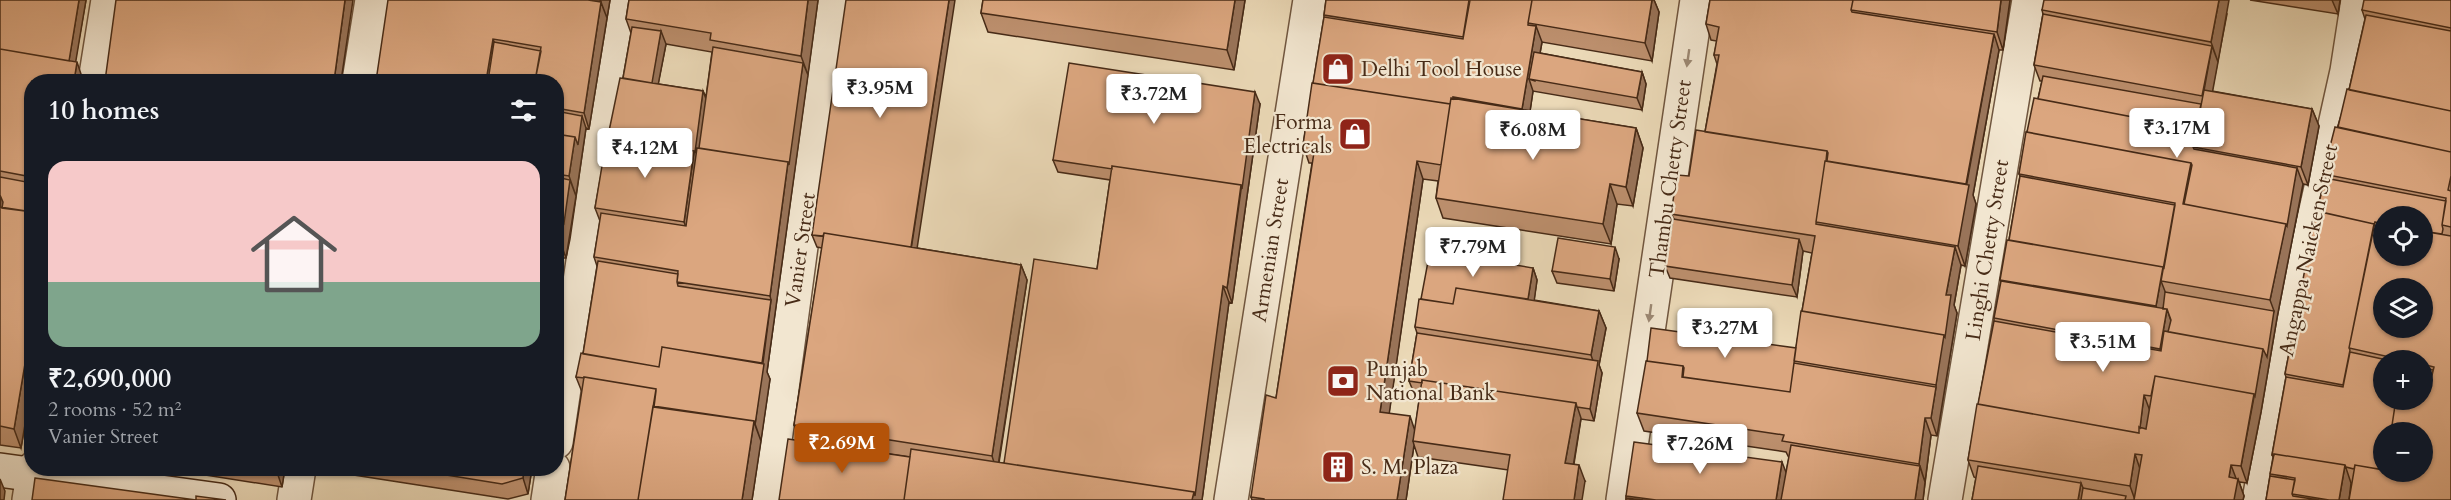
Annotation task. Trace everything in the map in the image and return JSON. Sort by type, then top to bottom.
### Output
[{"type":"street","points":[[96,74],[108,0]]},
{"type":"street","points":[[360,74],[372,0]]},
{"type":"street","points":[[564,388],[622,0]]},
{"type":"street","name":"Vanier Street","points":[[766,500],[834,0]]},
{"type":"street","name":"Armenian Street","points":[[1231,500],[1310,0]]},
{"type":"street","name":"Thambu Chetty Street","points":[[1623,500],[1697,0]]},
{"type":"street","name":"Linghi Chetty Street","points":[[1945,500],[2029,0]]},
{"type":"street","name":"Angappa Naicken Street","points":[[2259,500],[2294,309],[2347,71],[2358,0]]},
{"type":"street","points":[[0,470],[32,481],[219,500]]},
{"type":"street","points":[[294,500],[298,476]]},
{"type":"street","points":[[548,500],[552,476]]},
{"type":"building","points":[[0,0],[79,0],[69,61],[0,49]]},
{"type":"building","points":[[116,0],[345,0],[335,74],[106,74]]},
{"type":"building","points":[[388,0],[588,0],[601,2],[584,113],[564,109],[564,74],[536,74],[541,47],[493,39],[487,74],[377,74]]},
{"type":"building","points":[[629,0],[808,0],[801,56],[710,40],[711,33],[626,19]]},
{"type":"building","points":[[846,0],[949,0],[911,247],[824,233],[823,236],[812,235]]},
{"type":"building","points":[[983,0],[1235,0],[1227,50],[981,13]]},
{"type":"building","points":[[1326,0],[1469,0],[1463,37],[1324,15]]},
{"type":"building","points":[[1470,0],[1532,0],[1528,25],[1536,26],[1522,109],[1453,97],[1450,104],[1313,83],[1324,17],[1463,39]]},
{"type":"building","points":[[1532,0],[1652,0],[1645,43],[1528,23]]},
{"type":"building","points":[[1710,0],[1853,0],[1852,12],[1994,34],[1966,184],[1827,161],[1827,151],[1705,132],[1719,55],[1714,55],[1719,27],[1706,24]]},
{"type":"building","points":[[1853,0],[2001,0],[1997,32],[1851,10]]},
{"type":"building","points":[[2044,0],[2219,0],[2211,42],[2042,10]]},
{"type":"building","points":[[2364,0],[2451,0],[2451,28],[2362,10]]},
{"type":"building","points":[[2043,14],[2212,46],[2202,96],[2034,65]]},
{"type":"building","points":[[2366,15],[2451,31],[2451,111],[2349,90]]},
{"type":"building","points":[[632,27],[661,31],[652,83],[623,78]]},
{"type":"building","points":[[494,42],[541,51],[536,74],[489,74]]},
{"type":"building","points":[[713,47],[803,63],[789,165],[788,162],[699,148]]},
{"type":"building","points":[[0,49],[77,62],[75,74],[24,74],[24,176],[0,171]]},
{"type":"building","points":[[1534,52],[1642,72],[1637,98],[1529,79]]},
{"type":"building","points":[[1069,63],[1255,92],[1242,189],[1241,185],[1112,166],[1112,169],[1053,160]]},
{"type":"building","points":[[2043,76],[2201,104],[2196,129],[2038,99]]},
{"type":"building","points":[[620,78],[703,91],[695,152],[608,136]]},
{"type":"building","points":[[1312,83],[1450,104],[1441,165],[1417,161],[1380,412],[1410,416],[1397,500],[1264,500],[1251,497],[1266,395],[1276,398],[1315,146],[1303,145]]},
{"type":"building","points":[[2347,89],[2451,111],[2451,152],[2338,127]]},
{"type":"building","points":[[2204,90],[2312,109],[2301,167],[2193,147]]},
{"type":"building","points":[[1451,98],[1636,128],[1626,187],[1610,184],[1603,224],[1436,198]]},
{"type":"building","points":[[2034,98],[2196,129],[2194,149],[2297,168],[2287,226],[2184,204],[2191,163],[2027,132]]},
{"type":"building","points":[[564,113],[582,116],[578,145],[575,137],[564,135]]},
{"type":"building","points":[[2335,127],[2451,152],[2451,176],[2448,190],[2451,191],[2451,227],[2442,225],[2446,198],[2323,174]]},
{"type":"building","points":[[1696,130],[1827,151],[1816,224],[1955,247],[1946,295],[1951,295],[1945,337],[1802,311],[1815,236],[1671,214],[1677,175],[1689,176]]},
{"type":"building","points":[[2026,132],[2191,163],[2183,204],[2286,224],[2270,300],[2161,281],[2175,203],[2019,174]]},
{"type":"building","points":[[564,135],[575,137],[569,176],[564,175]]},
{"type":"building","points":[[607,136],[694,151],[684,222],[595,208]]},
{"type":"building","points":[[697,148],[788,162],[770,296],[677,282],[678,271],[594,257],[601,213],[686,226]]},
{"type":"building","points":[[1825,161],[1969,185],[1958,246],[1816,222]]},
{"type":"building","points":[[1112,166],[1241,185],[1227,288],[1223,286],[1195,496],[1194,492],[1004,463],[1034,259],[1097,269]]},
{"type":"building","points":[[2020,176],[2175,205],[2164,268],[2009,240]]},
{"type":"building","points":[[0,177],[24,182],[24,211],[2,208],[3,202],[0,195]]},
{"type":"building","points":[[2325,178],[2446,201],[2442,234],[2433,233],[2433,206],[2373,206],[2373,224],[2317,211]]},
{"type":"building","points":[[564,179],[570,180],[564,223]]},
{"type":"building","points":[[0,207],[24,211],[24,370],[14,429],[0,426]]},
{"type":"building","points":[[2316,211],[2373,224],[2343,385],[2285,374]]},
{"type":"building","points":[[1673,219],[1799,239],[1792,285],[1665,266]]},
{"type":"building","points":[[2373,232],[2373,266],[2433,266],[2433,233],[2451,236],[2451,500],[2349,500],[2355,465],[2373,468],[2373,482],[2433,482],[2433,422],[2393,422],[2394,410],[2433,410],[2433,350],[2373,350],[2373,353],[2349,348]]},
{"type":"building","points":[[824,233],[1021,265],[992,456],[794,425]]},
{"type":"building","points":[[1558,238],[1615,247],[1610,279],[1552,271]]},
{"type":"building","points":[[2007,240],[2163,267],[2156,306],[2000,280]]},
{"type":"building","points":[[1430,251],[1533,268],[1528,299],[1456,288],[1453,304],[1421,299]]},
{"type":"building","points":[[598,261],[678,274],[678,286],[771,300],[762,363],[662,347],[659,367],[583,354]]},
{"type":"building","points":[[2001,281],[2167,309],[2160,349],[1994,318]]},
{"type":"building","points":[[1456,288],[1599,311],[1591,355],[1415,327],[1419,299],[1453,304]]},
{"type":"building","points":[[2165,292],[2274,311],[2267,357],[2263,349],[2168,332],[2171,320],[2167,309],[2163,309]]},
{"type":"building","points":[[1801,311],[1944,335],[1936,385],[1794,361]]},
{"type":"building","points":[[1994,321],[2161,351],[2164,331],[2263,349],[2255,396],[2155,376],[2151,396],[2144,395],[2139,433],[1978,404]]},
{"type":"building","points":[[1651,328],[1796,348],[1790,392],[1683,377],[1683,366],[1647,361]]},
{"type":"building","points":[[1417,333],[1598,361],[1590,409],[1577,407],[1576,403],[1422,380],[1422,383],[1409,381]]},
{"type":"building","points":[[662,347],[764,364],[755,425],[754,421],[654,407],[656,389],[576,377],[581,353],[659,367]]},
{"type":"building","points":[[2350,352],[2373,357],[2373,410],[2394,410],[2393,422],[2373,422],[2373,468],[2355,465],[2354,469],[2345,465],[2272,455],[2286,377],[2343,387]]},
{"type":"building","points":[[1646,361],[1683,366],[1682,377],[1790,392],[1794,363],[1936,387],[1931,418],[1925,418],[1919,464],[1782,441],[1784,435],[1637,413]]},
{"type":"building","points":[[2155,376],[2254,394],[2241,466],[2231,465],[2229,477],[2238,479],[2234,500],[2134,500],[2142,455],[2135,454],[2130,486],[1968,460],[1977,404],[2139,433],[2139,427],[2146,429]]},
{"type":"building","points":[[584,377],[656,389],[638,500],[565,500]]},
{"type":"building","points":[[1422,380],[1576,403],[1565,463],[1579,465],[1574,500],[1503,500],[1510,455],[1413,441]]},
{"type":"building","points":[[653,406],[754,421],[742,500],[638,500]]},
{"type":"building","points":[[788,439],[910,457],[904,500],[779,500]]},
{"type":"building","points":[[1634,442],[1782,462],[1776,500],[1656,500],[1626,496]]},
{"type":"building","points":[[1791,445],[1920,466],[1915,500],[1781,500]]},
{"type":"building","points":[[911,449],[1194,492],[1192,500],[904,500]]},
{"type":"building","points":[[2274,454],[2345,465],[2339,500],[2292,494],[2295,478],[2270,474]]},
{"type":"building","points":[[1978,466],[2081,483],[2078,500],[1972,500]]},
{"type":"building","points":[[452,476],[523,476],[523,478],[502,484]]},
{"type":"building","points":[[2270,476],[2295,480],[2293,496],[2319,500],[2266,500]]},
{"type":"building","points":[[35,478],[196,500],[32,500]]},
{"type":"building","points":[[2083,488],[2126,496],[2125,500],[2081,500]]},
{"type":"building","points":[[196,496],[226,500],[196,500]]},
{"type":"place","name":"Delhi Tool House","points":[[1338,69]]},
{"type":"place","name":"Forma Electricals","points":[[1355,134]]},
{"type":"place","name":"Punjab National Bank","points":[[1343,381]]},
{"type":"place","name":"S. M. Plaza","points":[[1338,467]]}]
